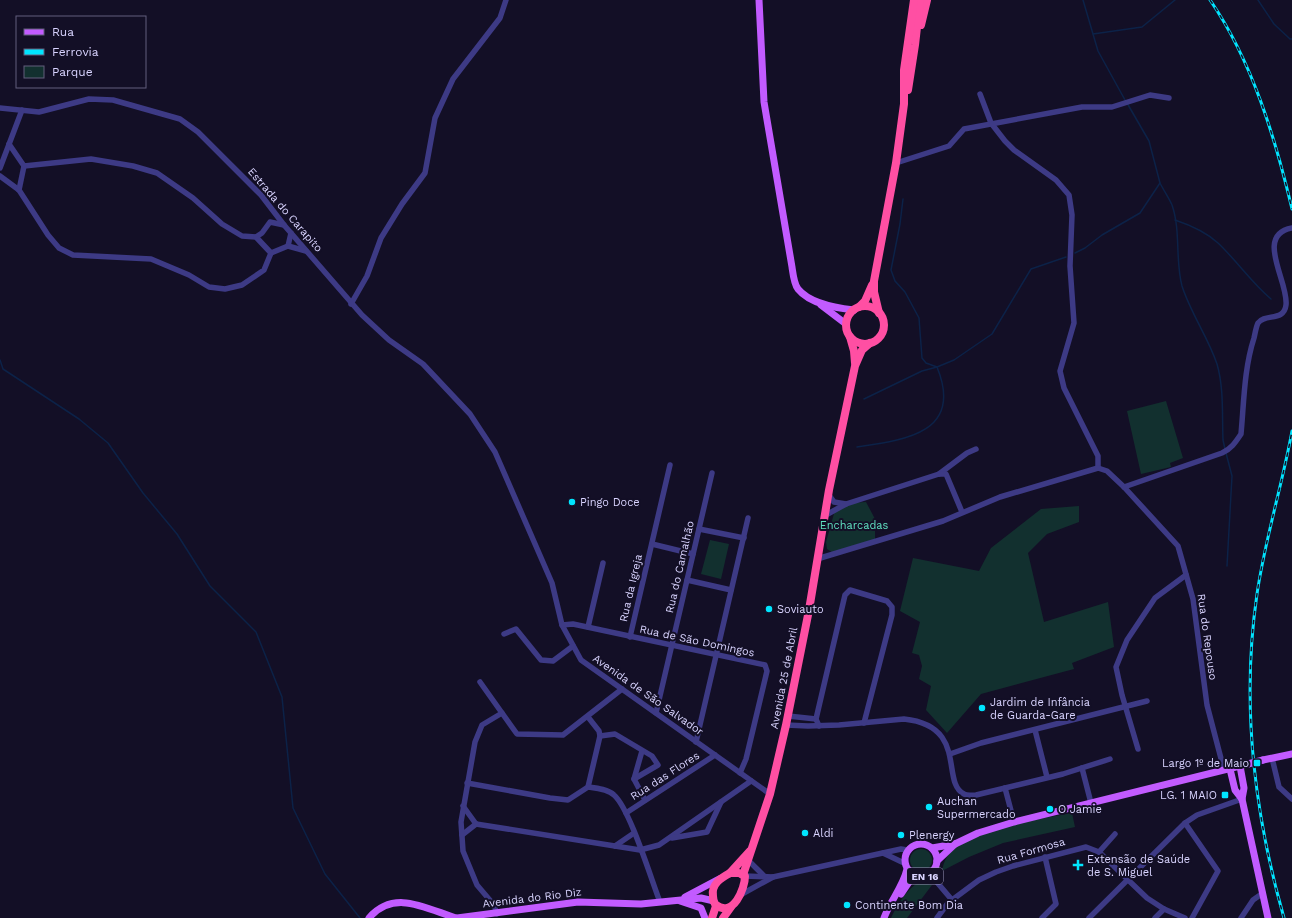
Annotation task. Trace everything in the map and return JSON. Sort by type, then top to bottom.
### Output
[{"type":"highway","points":[[908,0],[909,29]]},
{"type":"highway","points":[[879,313],[874,292],[874,281],[896,163],[904,104],[904,70],[914,0]]},
{"type":"highway","points":[[904,104],[909,87],[920,0]]},
{"type":"highway","points":[[915,45],[927,0]]},
{"type":"highway","points":[[846,324],[850,314],[865,301],[874,281]]},
{"type":"highway","points":[[856,309],[870,307],[879,313]]},
{"type":"highway","name":"Avenida 25 de Abril","points":[[744,876],[749,861],[750,851],[770,794],[788,716],[809,610],[828,494],[855,366],[862,350],[870,343],[875,341],[882,333],[883,322],[879,313]]},
{"type":"highway","name":"Avenida 25 de Abril","points":[[846,324],[854,350],[855,366]]},
{"type":"highway","points":[[849,336],[858,342],[870,343]]},
{"type":"highway","name":"Avenida 25 de Abril","points":[[730,873],[750,851]]},
{"type":"highway","points":[[712,918],[715,904],[712,894],[714,886],[722,877],[730,873],[744,876],[745,884],[742,894],[739,900],[731,907],[723,918]]},
{"type":"highway","points":[[715,904],[724,908],[731,907]]},
{"type":"main road","points":[[759,0],[764,102],[792,268],[797,288],[807,297],[818,302],[846,324]]},
{"type":"main road","points":[[818,302],[856,309]]},
{"type":"main road","name":"EN 16","points":[[885,918],[890,903],[903,881],[907,850],[916,844],[921,844],[932,848],[955,844],[978,833],[1014,822],[1292,754]]},
{"type":"main road","points":[[1240,766],[1244,788],[1242,799],[1268,918]]},
{"type":"main road","points":[[1227,770],[1235,790],[1242,799]]},
{"type":"main road","name":"EN 16","points":[[885,918],[905,888],[916,876],[930,874],[936,866],[937,861],[955,844]]},
{"type":"main road","name":"EN 16","points":[[932,848],[937,861]]},
{"type":"main road","name":"EN 16","points":[[906,866],[916,876]]},
{"type":"main road","name":"Avenida do Rio Diz","points":[[682,899],[722,877]]},
{"type":"main road","name":"Avenida do Rio Diz","points":[[369,918],[373,913],[389,903],[403,902],[457,918],[498,914],[578,902],[660,902],[701,898],[715,904]]},
{"type":"main road","points":[[674,900],[701,908],[705,918]]},
{"type":"street","points":[[351,304],[367,276],[381,238],[402,204],[425,173],[435,118],[453,78],[500,18],[506,0]]},
{"type":"street","points":[[817,559],[943,521],[1000,497],[1098,468],[1098,456],[1064,388],[1060,372],[1074,323],[1070,266],[1072,215],[1069,195],[1056,180],[1014,150],[991,123],[980,94]]},
{"type":"street","points":[[896,163],[949,146],[964,129],[1082,107],[1112,107],[1150,95],[1169,98]]},
{"type":"street","name":"Estrada do Carapito","points":[[0,108],[40,112],[89,99],[113,100],[180,119],[198,132],[261,195],[284,225],[351,304],[389,340],[423,364],[470,414],[495,452]]},
{"type":"street","points":[[0,168],[22,110]]},
{"type":"street","points":[[9,144],[24,166],[19,190]]},
{"type":"street","points":[[24,166],[91,159],[133,166],[157,173],[193,198],[229,228],[242,236],[256,237],[262,233],[270,222],[270,207]]},
{"type":"street","points":[[0,176],[19,190],[55,244],[59,248],[73,255],[151,259],[189,275],[209,287],[225,289],[242,285],[264,270],[271,253],[288,246],[307,251]]},
{"type":"street","points":[[270,222],[284,225]]},
{"type":"street","points":[[1124,487],[1222,453],[1229,450],[1235,444],[1241,434],[1249,355],[1258,324],[1262,320],[1276,317],[1283,312],[1286,306],[1283,280],[1273,251],[1274,242],[1280,234],[1290,229]]},
{"type":"street","points":[[288,246],[291,233]]},
{"type":"street","points":[[256,237],[271,253]]},
{"type":"street","points":[[939,474],[967,453],[976,449]]},
{"type":"street","name":"Avenida de São Salvador","points":[[495,452],[552,582],[562,625],[581,660],[770,794]]},
{"type":"street","name":"Rua da Igreja","points":[[630,637],[670,465]]},
{"type":"street","name":"Rua do Repouso","points":[[1098,468],[1107,471],[1124,487],[1178,546],[1193,599],[1208,711],[1227,770]]},
{"type":"street","name":"Rua do Camalhão","points":[[656,713],[712,473]]},
{"type":"street","points":[[824,516],[846,504],[939,474],[946,474],[962,512]]},
{"type":"street","points":[[828,494],[834,502],[846,504]]},
{"type":"street","points":[[696,742],[748,518]]},
{"type":"street","points":[[699,529],[744,538]]},
{"type":"street","name":"Rua da Igreja","points":[[652,544],[693,554]]},
{"type":"street","points":[[588,628],[603,563]]},
{"type":"street","points":[[1138,749],[1125,706],[1116,667],[1127,640],[1155,598],[1186,575]]},
{"type":"street","points":[[687,580],[731,590]]},
{"type":"street","points":[[819,726],[816,719],[844,595],[850,590],[888,601],[892,607],[892,615],[864,723]]},
{"type":"street","name":"Rua de São Domingos","points":[[562,625],[573,624],[716,656],[765,665],[767,671],[746,759],[740,773]]},
{"type":"street","points":[[504,634],[516,628],[541,660],[553,661],[573,646]]},
{"type":"street","points":[[480,682],[517,734],[527,736],[563,735],[622,689]]},
{"type":"street","points":[[950,754],[981,743],[1147,701]]},
{"type":"street","points":[[498,914],[494,906],[477,885],[463,851],[461,822],[475,742],[482,725],[502,713]]},
{"type":"street","points":[[588,716],[599,731],[600,736],[588,787]]},
{"type":"street","points":[[788,716],[816,719]]},
{"type":"street","points":[[786,725],[819,726],[904,719],[918,720],[943,736],[950,754],[957,789],[964,795],[976,795],[1005,788],[1082,768],[1110,759]]},
{"type":"street","points":[[1035,730],[1047,777]]},
{"type":"street","points":[[600,736],[615,734],[652,756],[658,765],[634,779]]},
{"type":"street","points":[[642,751],[634,779],[645,800]]},
{"type":"street","name":"Rua das Flores","points":[[626,813],[715,755]]},
{"type":"street","points":[[1272,758],[1279,787],[1292,799]]},
{"type":"street","points":[[1082,768],[1091,803]]},
{"type":"street","points":[[463,806],[476,824],[640,850],[659,845],[751,781]]},
{"type":"street","points":[[467,783],[568,800],[588,787],[601,789],[614,794],[626,813],[660,902]]},
{"type":"street","points":[[1005,788],[1014,822]]},
{"type":"street","points":[[1089,918],[1185,823],[1197,815],[1242,799]]},
{"type":"street","points":[[669,838],[707,832],[721,802]]},
{"type":"street","points":[[1185,823],[1218,871],[1192,918]]},
{"type":"street","points":[[462,835],[476,824]]},
{"type":"street","points":[[615,846],[634,833]]},
{"type":"street","points":[[1115,834],[1099,852],[1126,880],[1147,898],[1164,909],[1185,918]]},
{"type":"street","name":"Rua Formosa","points":[[937,918],[952,900],[979,880],[996,872],[1045,857],[1086,847],[1099,852]]},
{"type":"street","points":[[742,894],[773,877],[901,849],[907,850]]},
{"type":"street","points":[[883,853],[906,866]]},
{"type":"street","points":[[1042,918],[1056,904],[1045,857]]},
{"type":"street","points":[[749,861],[765,876]]},
{"type":"street","points":[[930,874],[952,900]]},
{"type":"street","points":[[744,876],[773,877]]},
{"type":"street","points":[[1241,918],[1253,900],[1263,893]]},
{"type":"street","points":[[1155,918],[1164,909]]},
{"type":"green space","points":[[1166,401],[1183,458],[1170,463],[1171,467],[1141,474],[1127,411]]},
{"type":"green space","name":"Encharcadas","points":[[866,502],[875,519],[875,541],[835,554],[827,549],[826,542],[835,510],[850,503]]},
{"type":"green space","points":[[1079,506],[1079,522],[1047,534],[1028,553],[1044,622],[1108,602],[1114,647],[1072,663],[1074,669],[981,694],[947,733],[926,710],[931,686],[919,679],[922,666],[919,655],[912,653],[920,622],[900,611],[913,558],[979,571],[991,548],[1041,509]]},
{"type":"green space","points":[[710,540],[729,544],[721,579],[701,574]]},
{"type":"green space","points":[[1072,813],[1075,827],[1003,843],[969,857],[942,871],[947,857],[956,848],[970,840],[1004,827]]},
{"type":"green space","points":[[921,849],[929,852],[932,860],[929,868],[921,871],[913,868],[910,860],[913,852]]},
{"type":"green space","points":[[919,882],[932,885],[907,918],[891,918],[902,898],[914,885]]},
{"type":"waterway","points":[[1083,0],[1098,51],[1125,100]]},
{"type":"waterway","points":[[1093,34],[1142,27],[1175,0]]},
{"type":"waterway","points":[[1258,0],[1274,24],[1290,39],[1292,39]]},
{"type":"waterway","points":[[1075,253],[1140,213],[1160,183],[1149,141],[1127,103]]},
{"type":"waterway","points":[[1160,183],[1171,202],[1175,215],[1182,286],[1217,364],[1222,392],[1223,440],[1225,449]]},
{"type":"waterway","points":[[857,447],[894,441],[911,436],[925,429],[936,419],[943,406],[943,389],[937,367],[926,363],[922,358],[919,318],[905,292],[895,281],[891,270],[900,224],[903,199]]},
{"type":"waterway","points":[[1175,220],[1198,229],[1218,243],[1257,286],[1271,299]]},
{"type":"waterway","points":[[864,399],[922,371],[954,360],[992,334],[1031,269],[1066,257]]},
{"type":"waterway","points":[[0,360],[3,369],[79,419],[108,443],[143,493],[177,534],[210,586],[256,632],[282,697],[293,808],[325,874],[360,918]]},
{"type":"waterway","points":[[1226,453],[1232,476],[1227,566]]},
{"type":"railway","points":[[1210,0],[1238,48],[1250,74],[1270,127],[1292,209]]},
{"type":"railway","points":[[1284,918],[1265,838],[1258,798],[1253,758],[1250,676],[1252,635],[1260,573],[1292,431]]},
{"type":"place","name":"Pingo Doce","points":[[572,502]]},
{"type":"place","name":"Soviauto","points":[[769,609]]},
{"type":"place","name":"Jardim de Infância de Guarda-Gare","points":[[982,708]]},
{"type":"place","name":"Largo 1º de Maio","points":[[1257,763]]},
{"type":"place","name":"LG. 1 MAIO","points":[[1225,795]]},
{"type":"place","name":"Auchan Supermercado","points":[[929,807]]},
{"type":"place","name":"O Jamie","points":[[1050,809]]},
{"type":"place","name":"Aldi","points":[[805,833]]},
{"type":"place","name":"Plenergy","points":[[901,835]]},
{"type":"place","name":"Extensão de Saúde de S. Miguel","points":[[1078,865]]},
{"type":"place","name":"Continente Bom Dia","points":[[847,905]]}]
